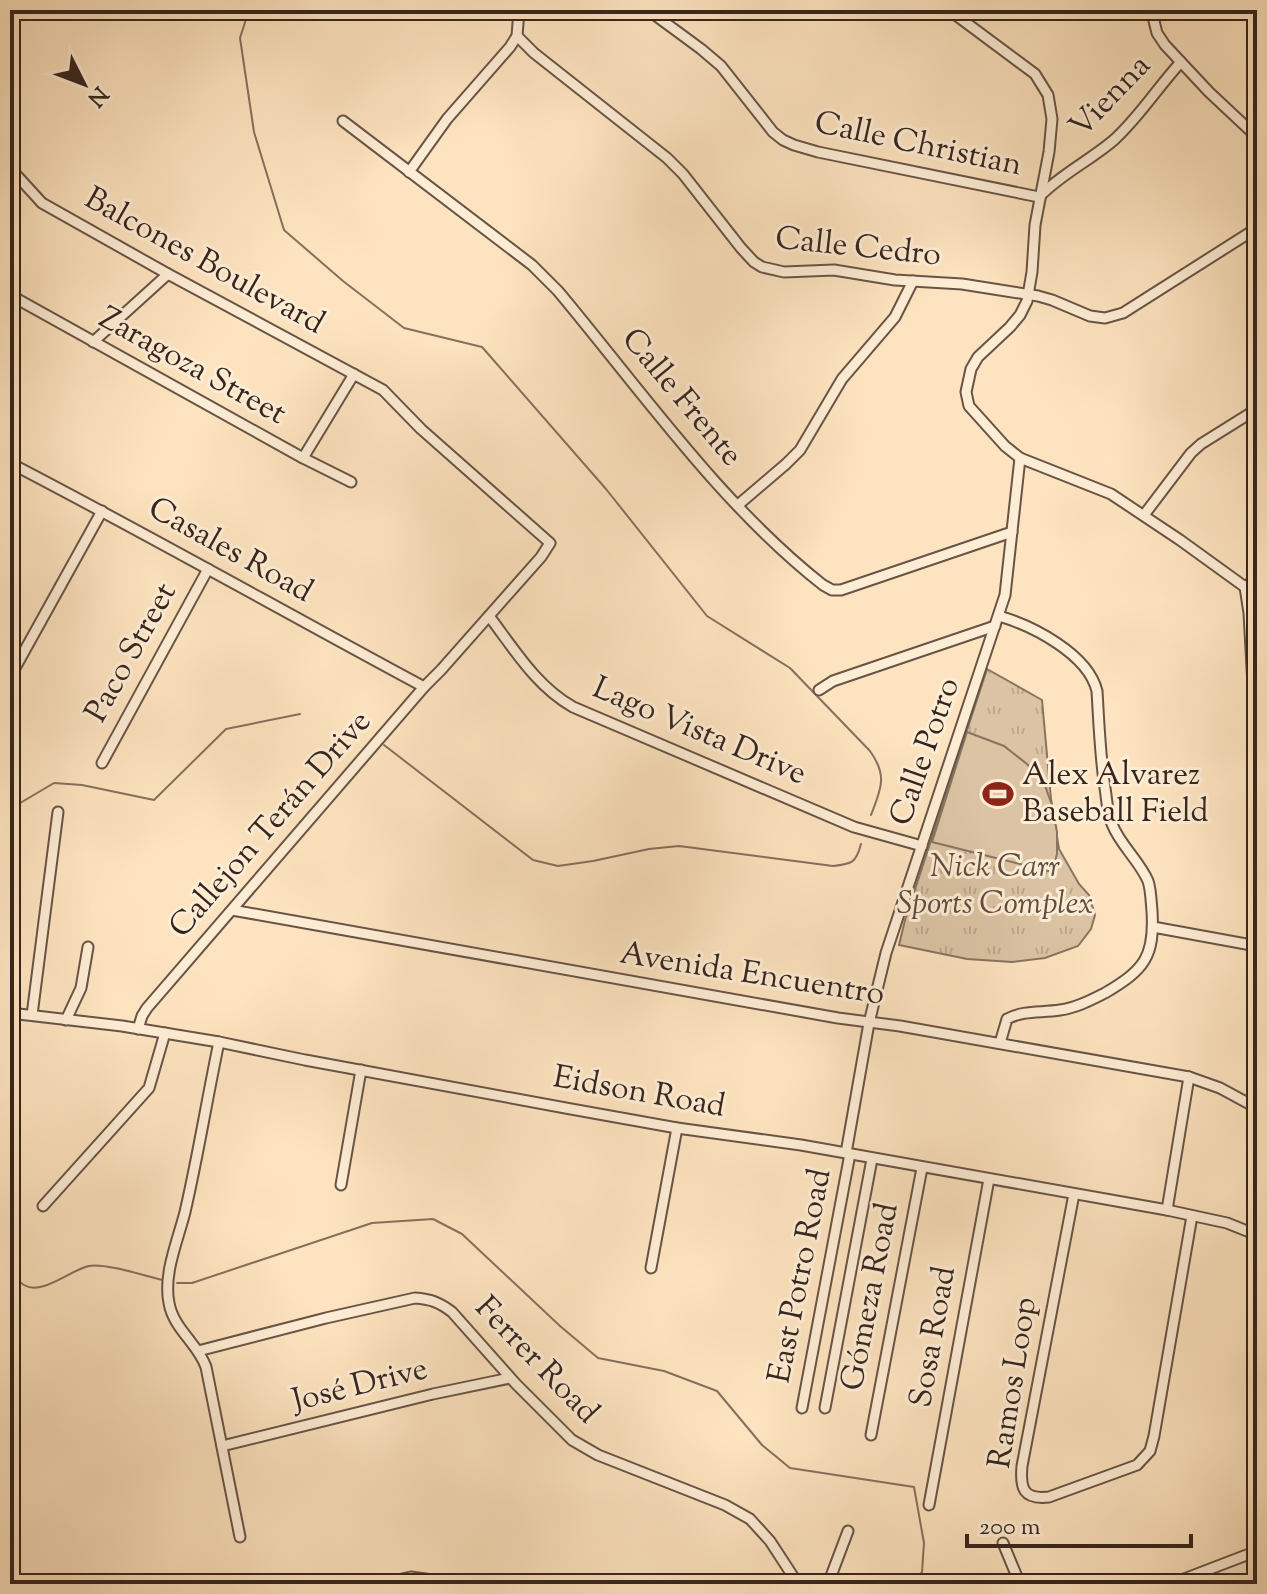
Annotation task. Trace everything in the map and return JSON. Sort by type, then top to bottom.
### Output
[{"type":"street","points":[[409,172],[447,119],[517,36],[519,10]]},
{"type":"street","name":"Calle Christian","points":[[648,10],[721,66],[773,132],[794,145],[1039,197]]},
{"type":"street","points":[[949,10],[1035,74],[1048,95],[1052,119],[1028,295],[1020,315],[978,357],[971,369],[966,392],[969,406],[1020,458],[1111,494],[1245,587],[1257,759]]},
{"type":"street","points":[[1156,10],[1154,21],[1157,33],[1165,45],[1257,137]]},
{"type":"street","name":"Calle Cedro","points":[[517,36],[546,63],[667,158],[741,248],[762,267],[784,272],[834,270],[887,279],[962,284],[1052,300],[1090,316],[1105,318],[1114,317],[1257,228]]},
{"type":"street","name":"Vienna","points":[[1039,197],[1051,184],[1091,158],[1120,134],[1181,62]]},
{"type":"street","name":"Calle Frente","points":[[343,121],[520,255],[549,281],[719,485],[770,538],[832,590],[841,590],[1012,532]]},
{"type":"street","name":"Balcones Boulevard","points":[[10,168],[42,203],[383,390],[421,429],[550,543]]},
{"type":"street","points":[[93,342],[168,274]]},
{"type":"street","points":[[738,505],[800,450],[842,379],[895,317],[913,281]]},
{"type":"street","name":"Zaragoza Street","points":[[10,295],[351,482]]},
{"type":"street","points":[[303,458],[354,374]]},
{"type":"street","points":[[1144,515],[1191,453],[1257,409]]},
{"type":"street","name":"Calle Potro","points":[[848,1154],[869,1023],[886,953],[1005,595],[1020,458]]},
{"type":"street","name":"Casales Road","points":[[10,463],[424,687]]},
{"type":"street","points":[[10,677],[102,511]]},
{"type":"street","name":"Callejon Terán Drive","points":[[138,1029],[147,1008],[550,543]]},
{"type":"street","name":"Paco Street","points":[[102,763],[208,569]]},
{"type":"street","points":[[1245,587],[1257,578]]},
{"type":"street","name":"Lago Vista Drive","points":[[489,616],[543,685],[573,707],[854,827],[922,846]]},
{"type":"street","points":[[819,690],[833,681],[997,621],[1020,622],[1044,635],[1084,665],[1095,680],[1101,766],[1108,812],[1117,835],[1148,881],[1153,927],[1146,960],[1137,971],[1083,1004],[1062,1010],[1029,1011],[1007,1019],[1000,1043]]},
{"type":"street","points":[[32,1015],[58,812]]},
{"type":"street","name":"Avenida Encuentro","points":[[232,910],[1189,1077],[1220,1088],[1257,1108]]},
{"type":"street","points":[[1153,927],[1257,946]]},
{"type":"street","points":[[66,1020],[81,988],[88,947]]},
{"type":"street","name":"Eidson Road","points":[[10,1013],[219,1042],[677,1128],[848,1154],[1167,1210],[1227,1223],[1257,1235]]},
{"type":"street","points":[[43,1206],[149,1088],[165,1033]]},
{"type":"street","points":[[219,1042],[168,1290],[170,1311],[206,1367],[240,1537]]},
{"type":"street","points":[[341,1185],[361,1070]]},
{"type":"street","points":[[1167,1210],[1189,1077]]},
{"type":"street","points":[[651,1268],[677,1128]]},
{"type":"street","name":"East Potro Road","points":[[802,1408],[848,1154]]},
{"type":"street","points":[[825,1408],[872,1159]]},
{"type":"street","name":"Gómeza Road","points":[[871,1435],[922,1168]]},
{"type":"street","name":"Sosa Road","points":[[929,1505],[989,1179]]},
{"type":"street","name":"Ramos Loop","points":[[1074,1194],[1022,1466],[1024,1490],[1035,1498],[1049,1497],[1137,1465],[1150,1451],[1192,1216]]},
{"type":"street","name":"Ferrer Road","points":[[198,1351],[415,1298],[440,1303],[452,1312],[510,1378],[580,1446],[725,1505],[750,1519],[770,1541],[798,1584]]},
{"type":"street","name":"José Drive","points":[[222,1446],[510,1378]]},
{"type":"street","points":[[828,1584],[848,1531]]},
{"type":"street","points":[[1003,1543],[1020,1584]]},
{"type":"street","points":[[1177,1583],[1257,1551]]},
{"type":"street","points":[[380,1584],[411,1577],[461,1584]]},
{"type":"green space","name":"Nick Carr Sports Complex","points":[[987,669],[1042,700],[1059,849],[1089,895],[1095,915],[1091,929],[1078,946],[1045,958],[1012,962],[967,959],[899,945]]},
{"type":"green space","name":"Alex Alvarez Baseball Field","points":[[967,732],[1004,746],[1027,764],[1044,783],[1057,832],[1057,854],[1052,872],[932,842]]},
{"type":"waterway","points":[[249,10],[240,38],[254,132],[284,230],[404,328],[482,347],[606,489],[707,616],[790,668],[870,751],[881,775],[878,798],[871,815]]},
{"type":"waterway","points":[[10,809],[54,783],[82,785],[154,800],[226,729],[300,714]]},
{"type":"waterway","points":[[384,745],[533,860],[558,866],[679,846],[833,866],[852,861],[861,844]]},
{"type":"waterway","points":[[177,1283],[192,1283],[372,1223],[433,1219],[462,1234],[598,1358],[664,1371],[717,1391],[762,1445],[790,1468],[914,1487],[924,1543],[922,1572],[913,1584]]},
{"type":"waterway","points":[[10,1272],[31,1288],[47,1285],[89,1266],[115,1268],[163,1280]]},
{"type":"place","name":"Alex Alvarez Baseball Field","points":[[998,794]]}]
